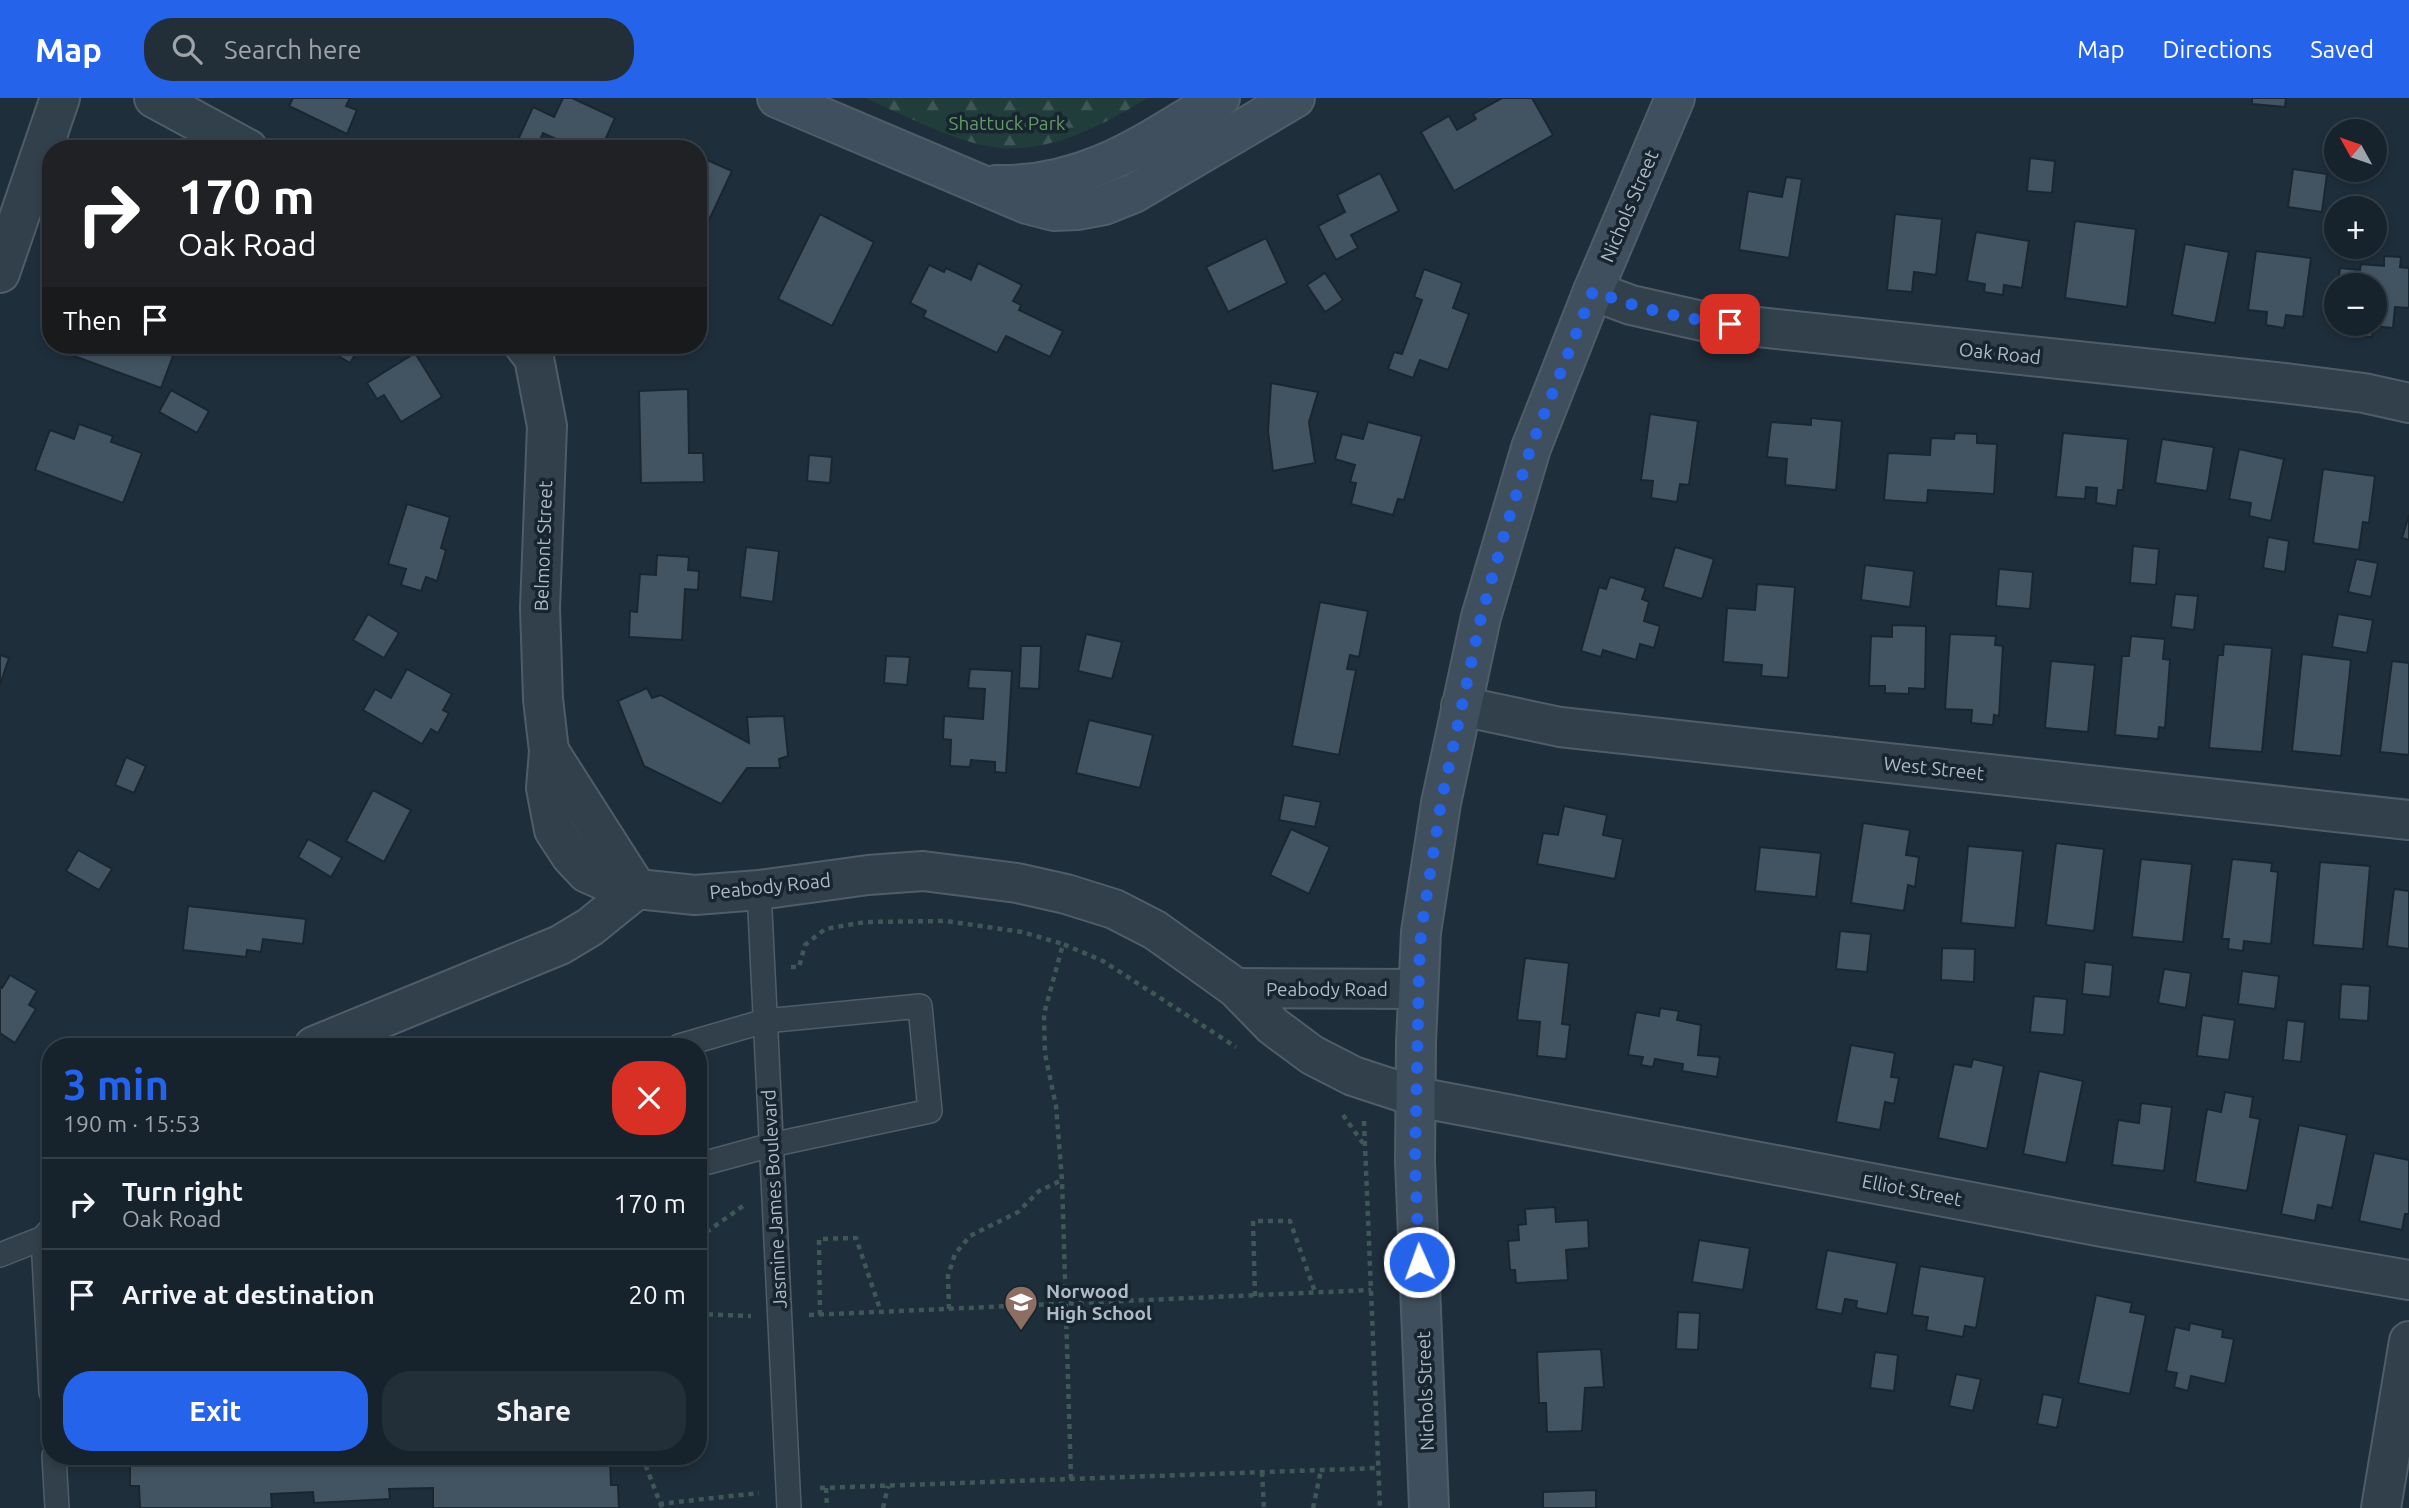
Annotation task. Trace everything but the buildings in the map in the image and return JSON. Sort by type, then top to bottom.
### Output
[{"type":"main road","points":[[777,98],[1027,204],[1054,211],[1104,205],[1134,193],[1236,112],[1295,98]]},
{"type":"main road","points":[[980,184],[1018,185],[1058,180],[1095,169],[1124,155],[1220,98]]},
{"type":"main road","name":"Nichols Street","points":[[1430,1508],[1415,1162],[1418,989],[1421,932],[1429,870],[1481,617],[1531,447],[1593,291],[1675,98]]},
{"type":"street","points":[[46,140],[60,98]]},
{"type":"street","points":[[154,98],[231,140]]},
{"type":"street","points":[[0,273],[42,150]]},
{"type":"street","name":"Oak Road","points":[[1593,291],[1631,305],[1702,321],[2284,383],[2364,393],[2409,403]]},
{"type":"street","name":"Belmont Street","points":[[531,354],[534,358],[547,426],[540,608],[543,699],[549,751],[637,889]]},
{"type":"street","name":"West Street","points":[[1461,706],[1560,727],[2409,820]]},
{"type":"street","name":"Peabody Road","points":[[637,889],[695,895],[759,890],[868,874],[923,871],[1017,883],[1066,894],[1114,909],[1155,930],[1236,988],[1273,1026],[1311,1055],[1363,1079],[1417,1097]]},
{"type":"street","points":[[333,1038],[560,945],[590,928],[637,889]]},
{"type":"street","name":"Peabody Road","points":[[1236,988],[1418,989]]},
{"type":"street","name":"Elliot Street","points":[[1417,1097],[2089,1224],[2409,1280]]},
{"type":"street","points":[[2381,1508],[2409,1340]]},
{"type":"lane","name":"Jasmine James Boulevard","points":[[759,890],[788,1499]]},
{"type":"lane","points":[[707,1038],[765,1021],[920,1006],[930,1111],[771,1145],[707,1163]]},
{"type":"lane","points":[[0,1255],[42,1236]]},
{"type":"lane","points":[[55,1465],[57,1508]]},
{"type":"path","points":[[763,967],[799,967],[805,945],[825,929],[865,922],[946,921],[1021,932],[1063,944],[1103,961],[1240,1049]]},
{"type":"path","points":[[1063,944],[1044,1014],[1045,1054],[1056,1106],[1062,1180],[1071,1479]]},
{"type":"path","points":[[1363,1079],[1380,1508]]},
{"type":"path","points":[[1339,1110],[1365,1146]]},
{"type":"path","points":[[948,1309],[948,1276],[955,1254],[970,1236],[1018,1212],[1039,1191],[1062,1180]]},
{"type":"path","points":[[707,1232],[773,1185]]},
{"type":"path","points":[[1255,1296],[1253,1221],[1290,1220],[1315,1292]]},
{"type":"path","points":[[820,1315],[819,1239],[856,1238],[881,1312]]},
{"type":"path","points":[[830,1314],[1371,1290]]},
{"type":"path","points":[[645,1465],[660,1506],[788,1499],[826,1488],[1378,1468]]},
{"type":"path","points":[[1312,1508],[1321,1470]]},
{"type":"path","points":[[1262,1472],[1264,1508]]},
{"type":"path","points":[[883,1508],[888,1486]]},
{"type":"path","points":[[826,1488],[827,1508]]},
{"type":"green space","name":"Shattuck Park","points":[[865,98],[1148,98],[1071,137],[1029,147],[1008,148],[986,146],[956,137]]},
{"type":"place","name":"Norwood High School","points":[[1021,1332]]},
{"type":"route","points":[[1419,1262],[1415,1162],[1416,1042],[1421,932],[1429,870],[1481,617],[1531,447],[1593,291],[1665,314],[1730,324]]}]
